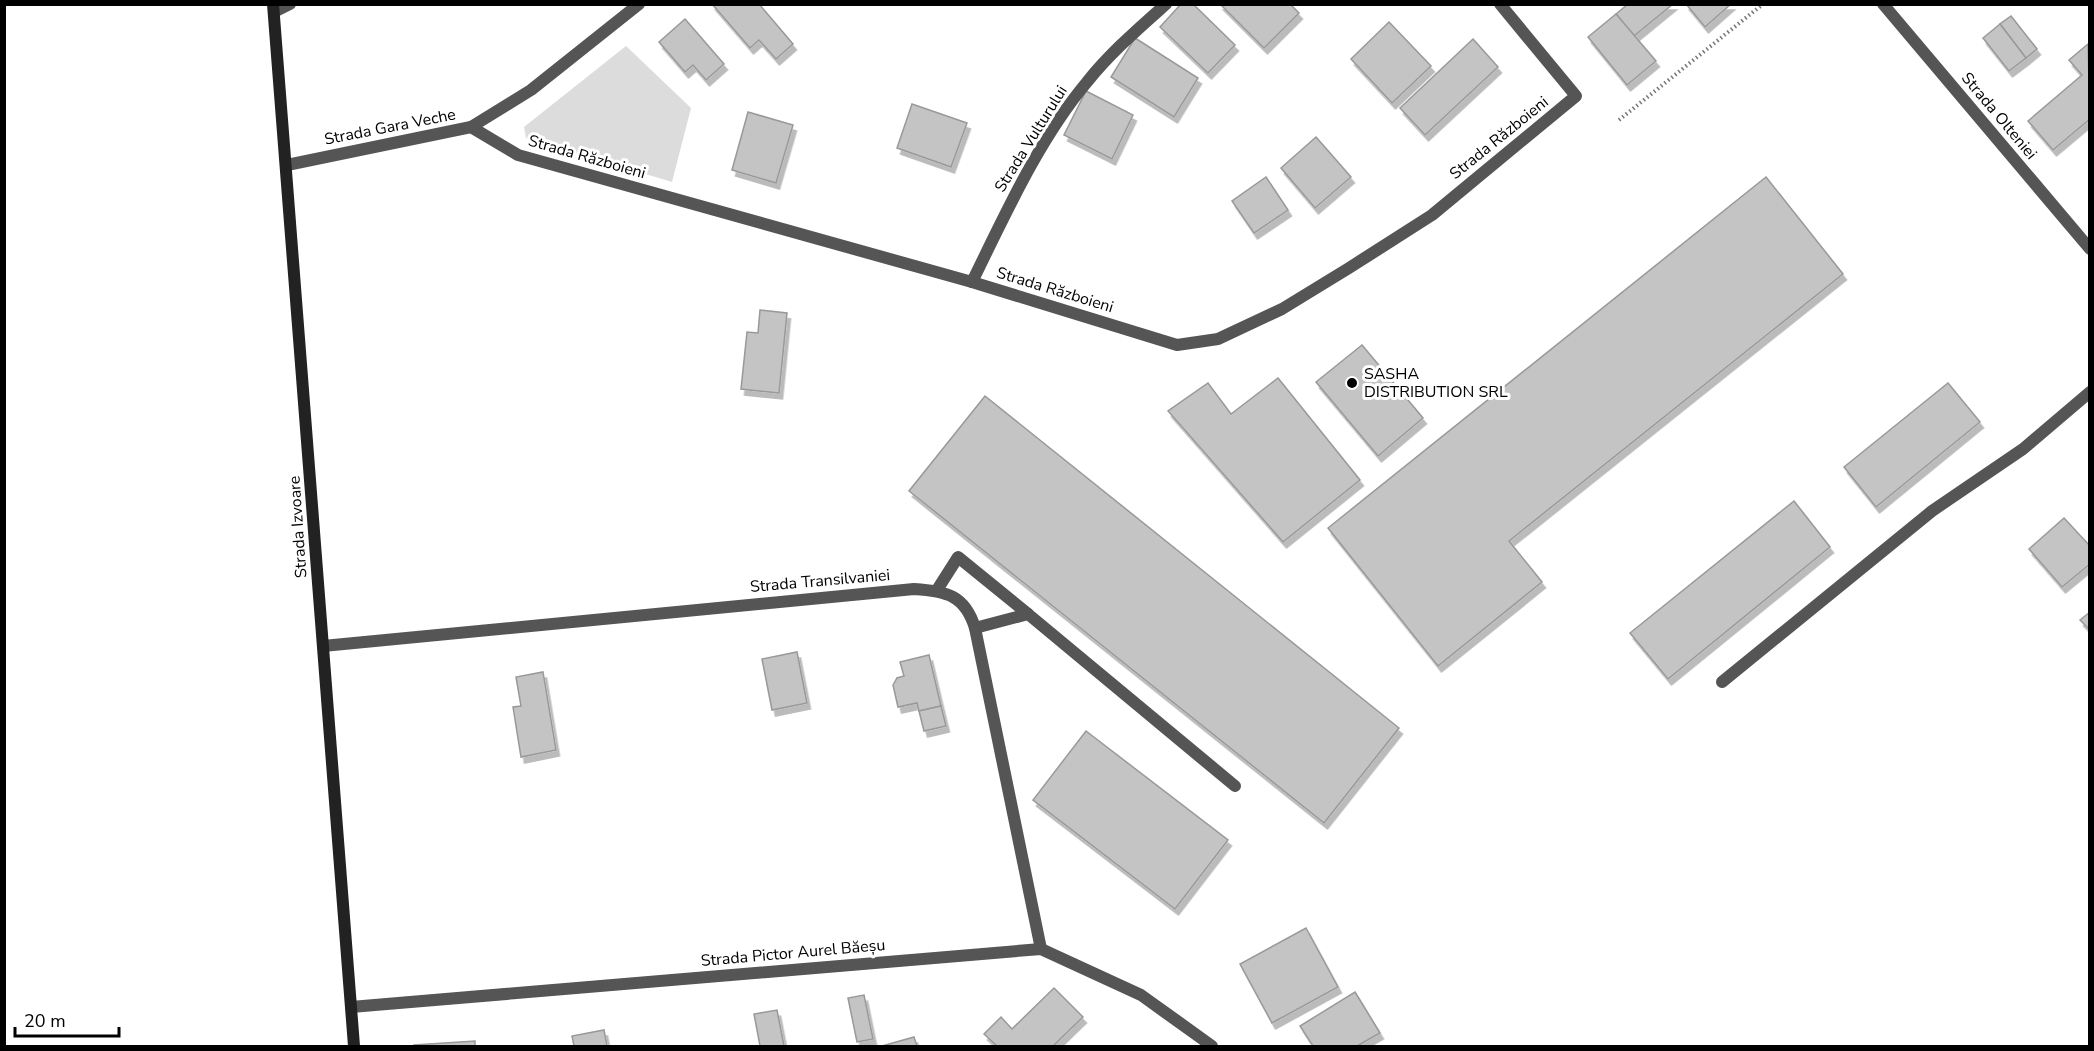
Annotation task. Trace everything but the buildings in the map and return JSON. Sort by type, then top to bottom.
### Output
[{"type":"main road","name":"Strada Izvoare","points":[[274,8],[354,1047]]},
{"type":"street","points":[[274,8],[290,4]]},
{"type":"street","name":"Strada Gara Veche","points":[[287,165],[471,127],[531,90],[639,4]]},
{"type":"street","name":"Strada Vulturului","points":[[972,282],[1013,200],[1057,124],[1086,83],[1118,47],[1166,4]]},
{"type":"street","name":"Strada Războieni","points":[[471,127],[518,155],[972,282],[1177,345],[1218,339],[1282,309],[1432,215],[1576,96],[1500,4]]},
{"type":"street","name":"Strada Olteniei","points":[[1883,4],[2090,249]]},
{"type":"street","points":[[1722,682],[1932,511],[2023,449],[2090,392]]},
{"type":"street","points":[[937,590],[958,557],[1235,786]]},
{"type":"street","name":"Strada Transilvaniei","points":[[323,646],[914,589],[937,590],[956,597],[970,613],[975,628],[1041,949]]},
{"type":"street","points":[[975,628],[1028,614]]},
{"type":"street","name":"Strada Pictor Aurel Băeșu","points":[[351,1006],[1041,949],[1141,995],[1212,1047]]},
{"type":"path","points":[[1619,120],[1763,4]]},
{"type":"shaded area","points":[[626,46],[691,108],[672,182],[526,138],[524,127]]},
{"type":"place","name":"SASHA DISTRIBUTION SRL","points":[[1352,383]]}]
